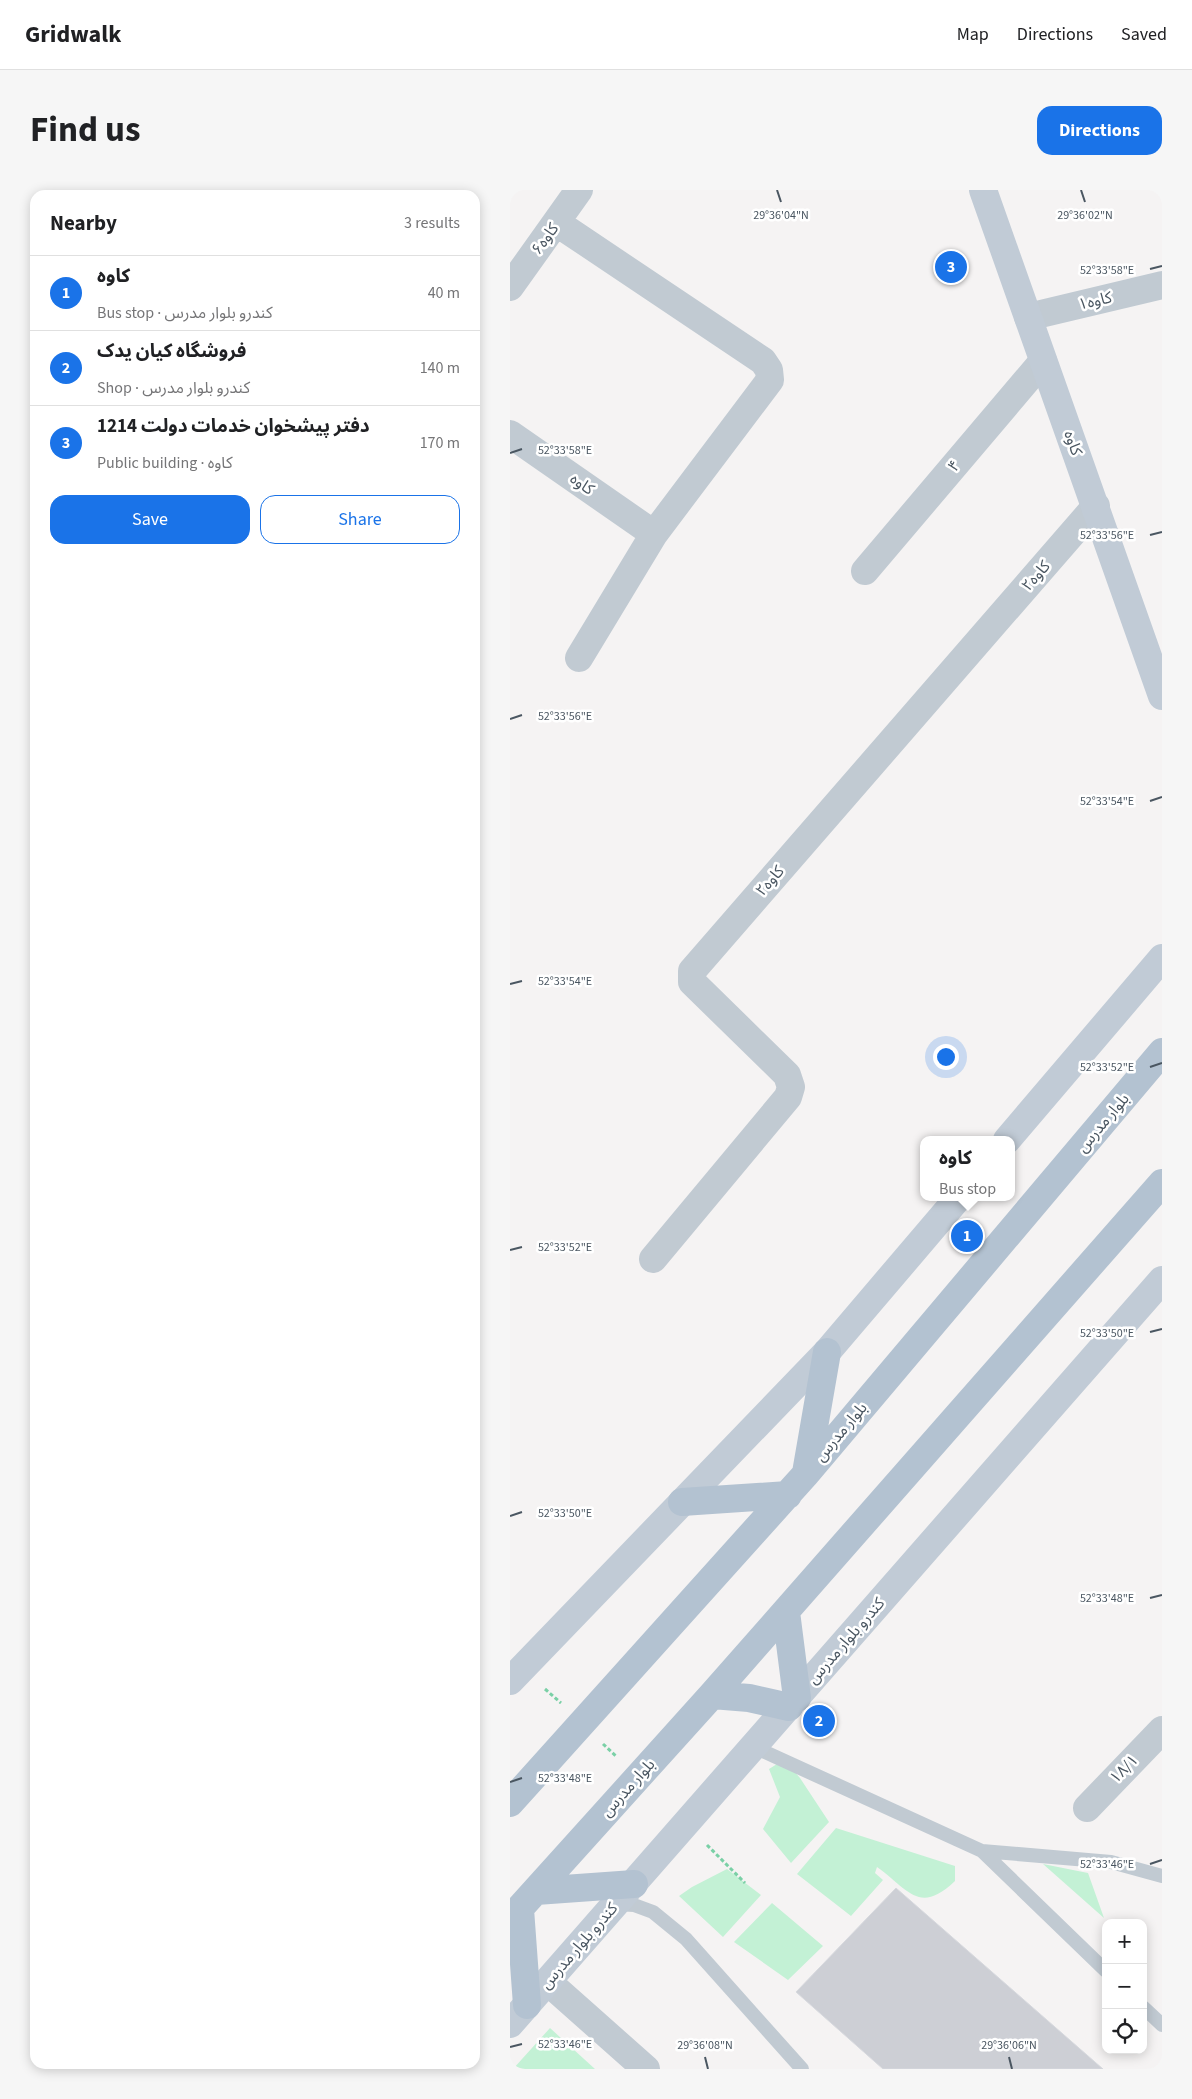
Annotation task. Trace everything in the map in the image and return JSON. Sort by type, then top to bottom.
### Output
[{"type":"main road","name":"کاوه","points":[[983,190],[1162,696]]},
{"type":"main road","points":[[1010,1136],[1162,958]]},
{"type":"main road","name":"بلوار مدرس","points":[[510,1803],[788,1495],[1162,1052]]},
{"type":"main road","name":"بلوار مدرس","points":[[522,1906],[786,1612],[1162,1183]]},
{"type":"main road","points":[[510,1681],[828,1352],[955,1201]]},
{"type":"main road","name":"کندرو بلوار مدرس","points":[[519,2014],[1162,1280]]},
{"type":"main road","points":[[805,1475],[828,1352]]},
{"type":"main road","points":[[682,1502],[788,1495]]},
{"type":"main road","points":[[712,1695],[793,1702],[786,1612]]},
{"type":"main road","points":[[519,2014],[522,1906],[634,1884]]},
{"type":"street","name":"کاوه۶","points":[[510,287],[579,190]]},
{"type":"street","points":[[557,223],[763,361],[769,370],[770,380],[654,534],[579,658]]},
{"type":"street","name":"کاوه۱","points":[[1028,317],[1162,285]]},
{"type":"street","name":"۴","points":[[865,571],[1043,361]]},
{"type":"street","name":"کاوه","points":[[510,434],[654,534]]},
{"type":"street","name":"کاوه۲","points":[[653,1258],[788,1097],[791,1086],[788,1075],[692,982],[692,971],[1096,506]]},
{"type":"street","name":"۱۸/۱","points":[[1087,1808],[1162,1730]]},
{"type":"street","points":[[548,1982],[646,2069]]},
{"type":"lane","points":[[754,1747],[982,1852],[1102,1967]]},
{"type":"lane","points":[[982,1852],[1111,1862],[1162,1876]]},
{"type":"lane","points":[[615,1904],[634,1905],[653,1912],[686,1939],[782,2044],[802,2069]]},
{"type":"lane","points":[[1145,2009],[1162,2025]]},
{"type":"path","points":[[686,1824],[745,1883]]},
{"type":"green space","points":[[787,1763],[800,1778],[829,1822],[791,1863],[763,1829],[780,1797],[769,1769],[777,1764]]},
{"type":"green space","points":[[836,1828],[955,1866],[955,1881],[943,1891],[923,1898],[906,1891],[877,1867],[875,1873],[883,1880],[851,1916],[797,1874]]},
{"type":"green space","points":[[1043,1864],[1088,1873],[1104,1918]]},
{"type":"green space","points":[[727,1869],[761,1895],[723,1937],[679,1896]]},
{"type":"green space","points":[[772,1903],[823,1946],[788,1980],[734,1942]]},
{"type":"green space","points":[[550,2028],[595,2069],[513,2069]]},
{"type":"building","points":[[896,1888],[1103,2069],[883,2069],[796,1992]]},
{"type":"place","name":"دفتر پیشخوان خدمات دولت 1214","points":[[951,267]]},
{"type":"place","name":"کاوه","points":[[967,1236]]},
{"type":"place","name":"فروشگاه کیان یدک","points":[[819,1721]]}]
